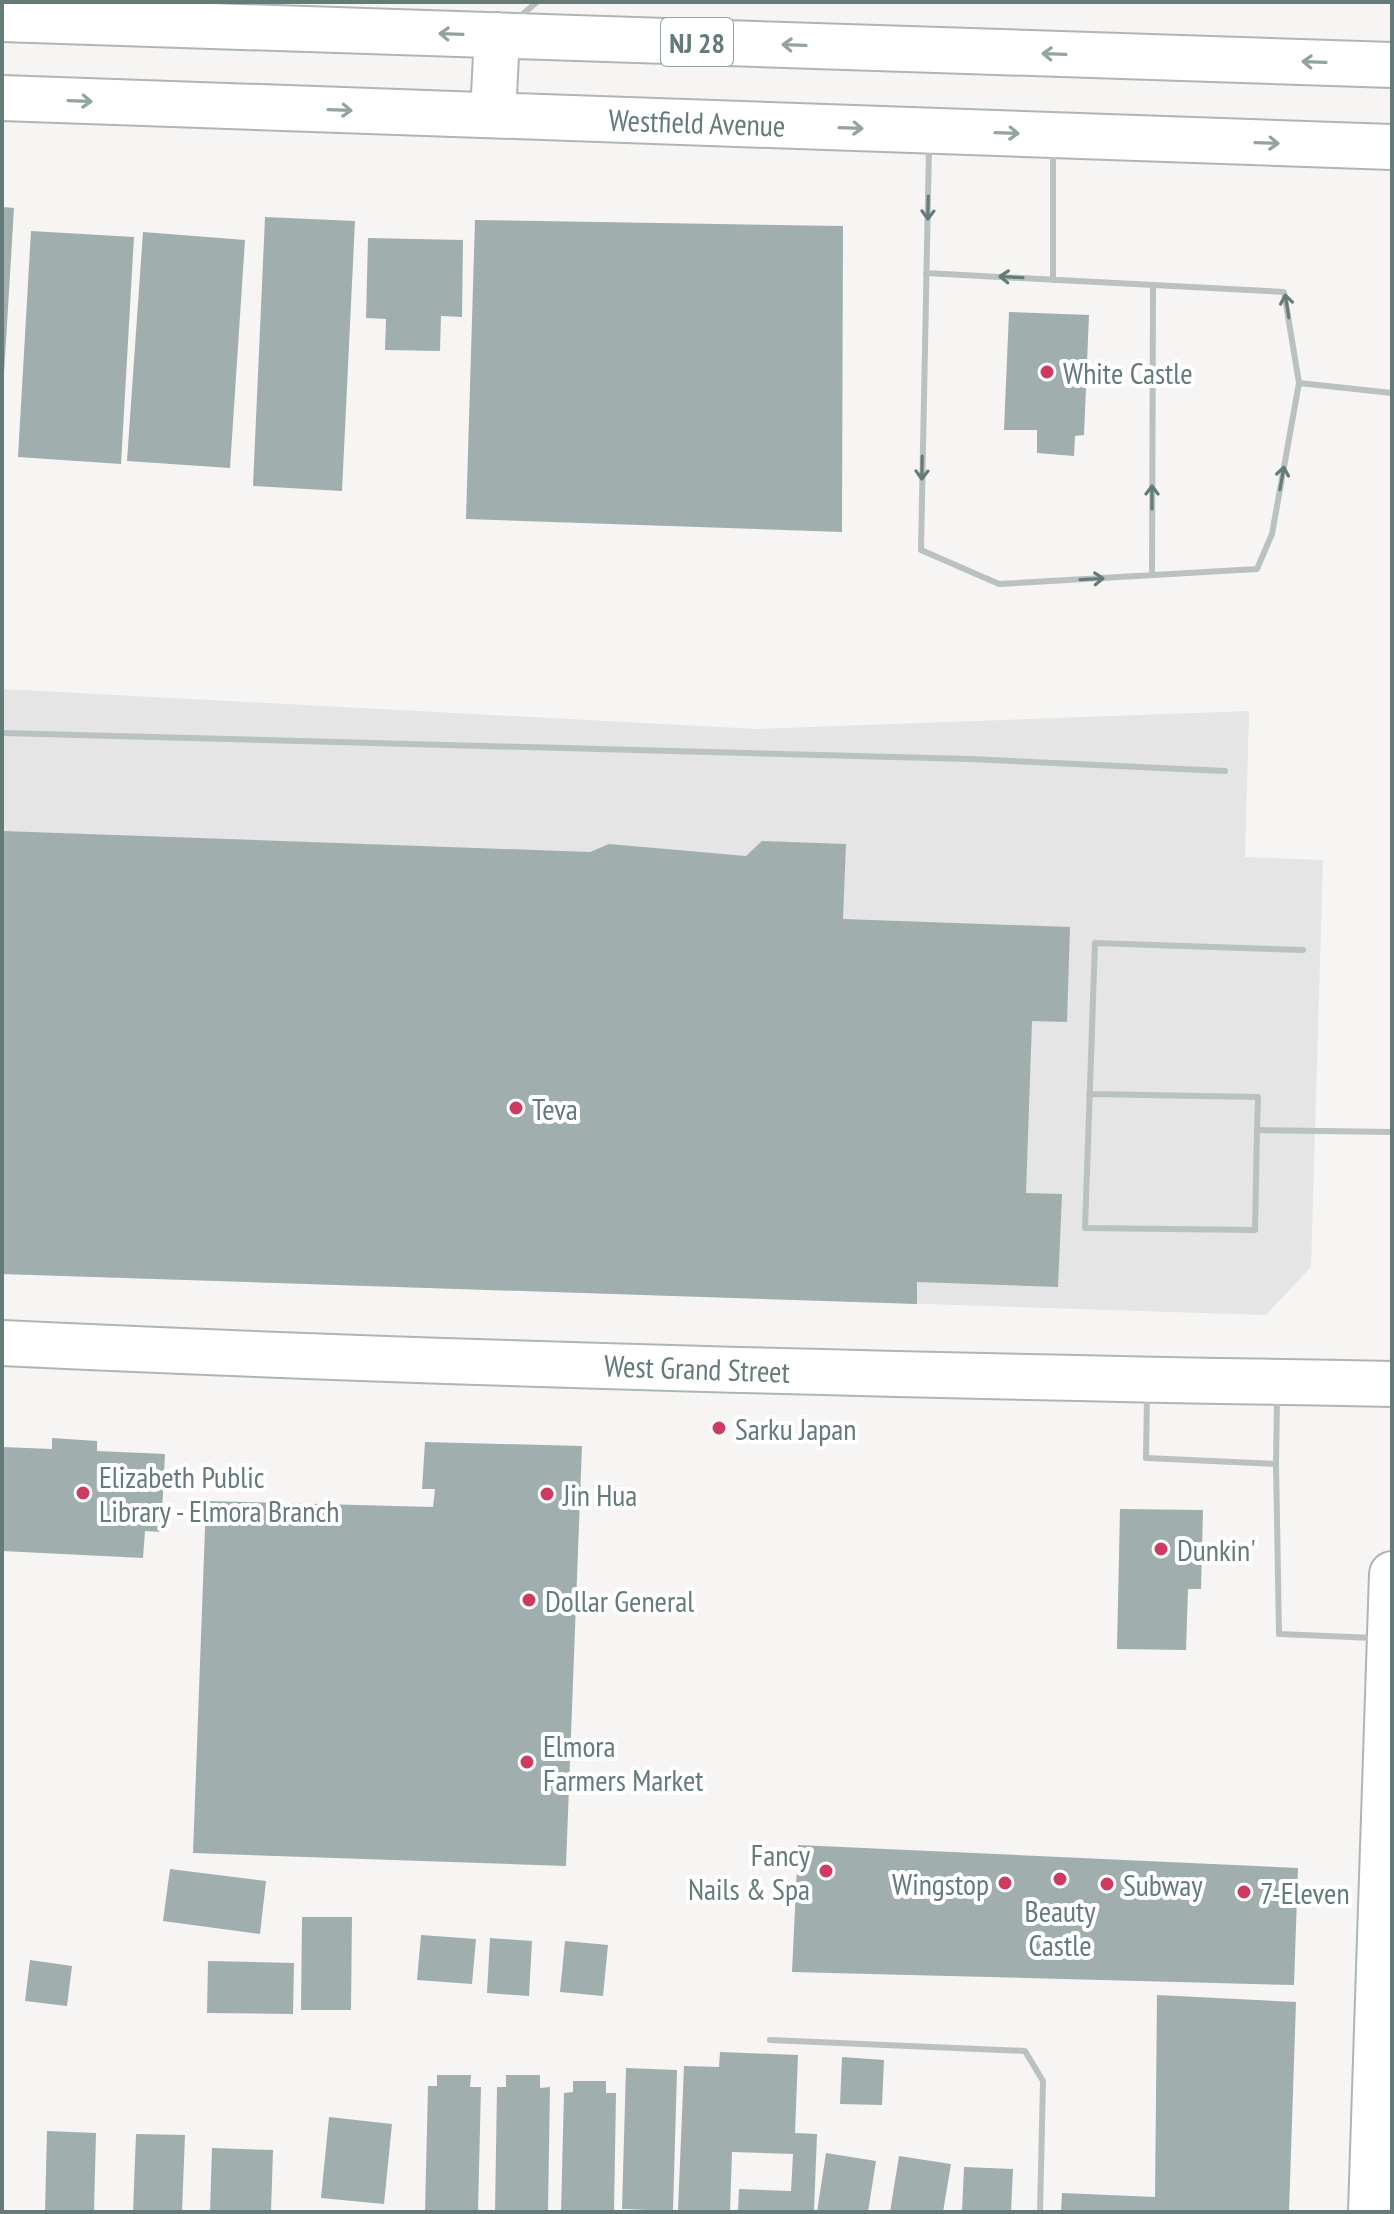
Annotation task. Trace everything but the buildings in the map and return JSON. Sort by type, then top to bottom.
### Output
[{"type":"main road","name":"NJ 28","points":[[2,19],[1392,65]]},
{"type":"main road","points":[[493,115],[497,35]]},
{"type":"main road","name":"Westfield Avenue","points":[[2,98],[1392,147]]},
{"type":"main road","name":"West Grand Street","points":[[2,1343],[614,1366],[1392,1384]]},
{"type":"main road","points":[[1371,2212],[1392,1574]]},
{"type":"lane","points":[[497,35],[537,2]]},
{"type":"lane","points":[[926,273],[1284,292],[1299,383],[1272,534],[1257,569],[999,584],[921,550],[926,273],[929,130]]},
{"type":"lane","points":[[1053,135],[1053,280]]},
{"type":"lane","points":[[1152,575],[1153,285]]},
{"type":"lane","points":[[1299,383],[1392,393]]},
{"type":"lane","points":[[2,733],[969,759],[1225,771]]},
{"type":"lane","points":[[1089,1094],[1258,1097],[1255,1230],[1085,1228],[1089,1094],[1095,943],[1303,950]]},
{"type":"lane","points":[[1257,1130],[1392,1132]]},
{"type":"lane","points":[[1148,1380],[1146,1458],[1276,1464]]},
{"type":"lane","points":[[1277,1382],[1279,1634],[1390,1639]]},
{"type":"lane","points":[[770,2040],[1025,2051],[1043,2081],[1040,2212]]},
{"type":"shaded area","points":[[2,689],[756,729],[1249,711],[1245,857],[1323,860],[1311,1267],[1266,1315],[2,1274]]},
{"type":"place","name":"White Castle","points":[[1047,372]]},
{"type":"place","name":"Teva","points":[[516,1108]]},
{"type":"place","name":"Sarku Japan","points":[[719,1428]]},
{"type":"place","name":"Elizabeth Public Library - Elmora Branch","points":[[83,1493]]},
{"type":"place","name":"Jin Hua","points":[[547,1494]]},
{"type":"place","name":"Dunkin'","points":[[1161,1549]]},
{"type":"place","name":"Dollar General","points":[[529,1600]]},
{"type":"place","name":"Elmora Farmers Market","points":[[527,1762]]},
{"type":"place","name":"Fancy Nails & Spa","points":[[826,1871]]},
{"type":"place","name":"Beauty Castle","points":[[1060,1879]]},
{"type":"place","name":"Wingstop","points":[[1005,1883]]},
{"type":"place","name":"Subway","points":[[1107,1884]]},
{"type":"place","name":"7-Eleven","points":[[1244,1892]]}]
